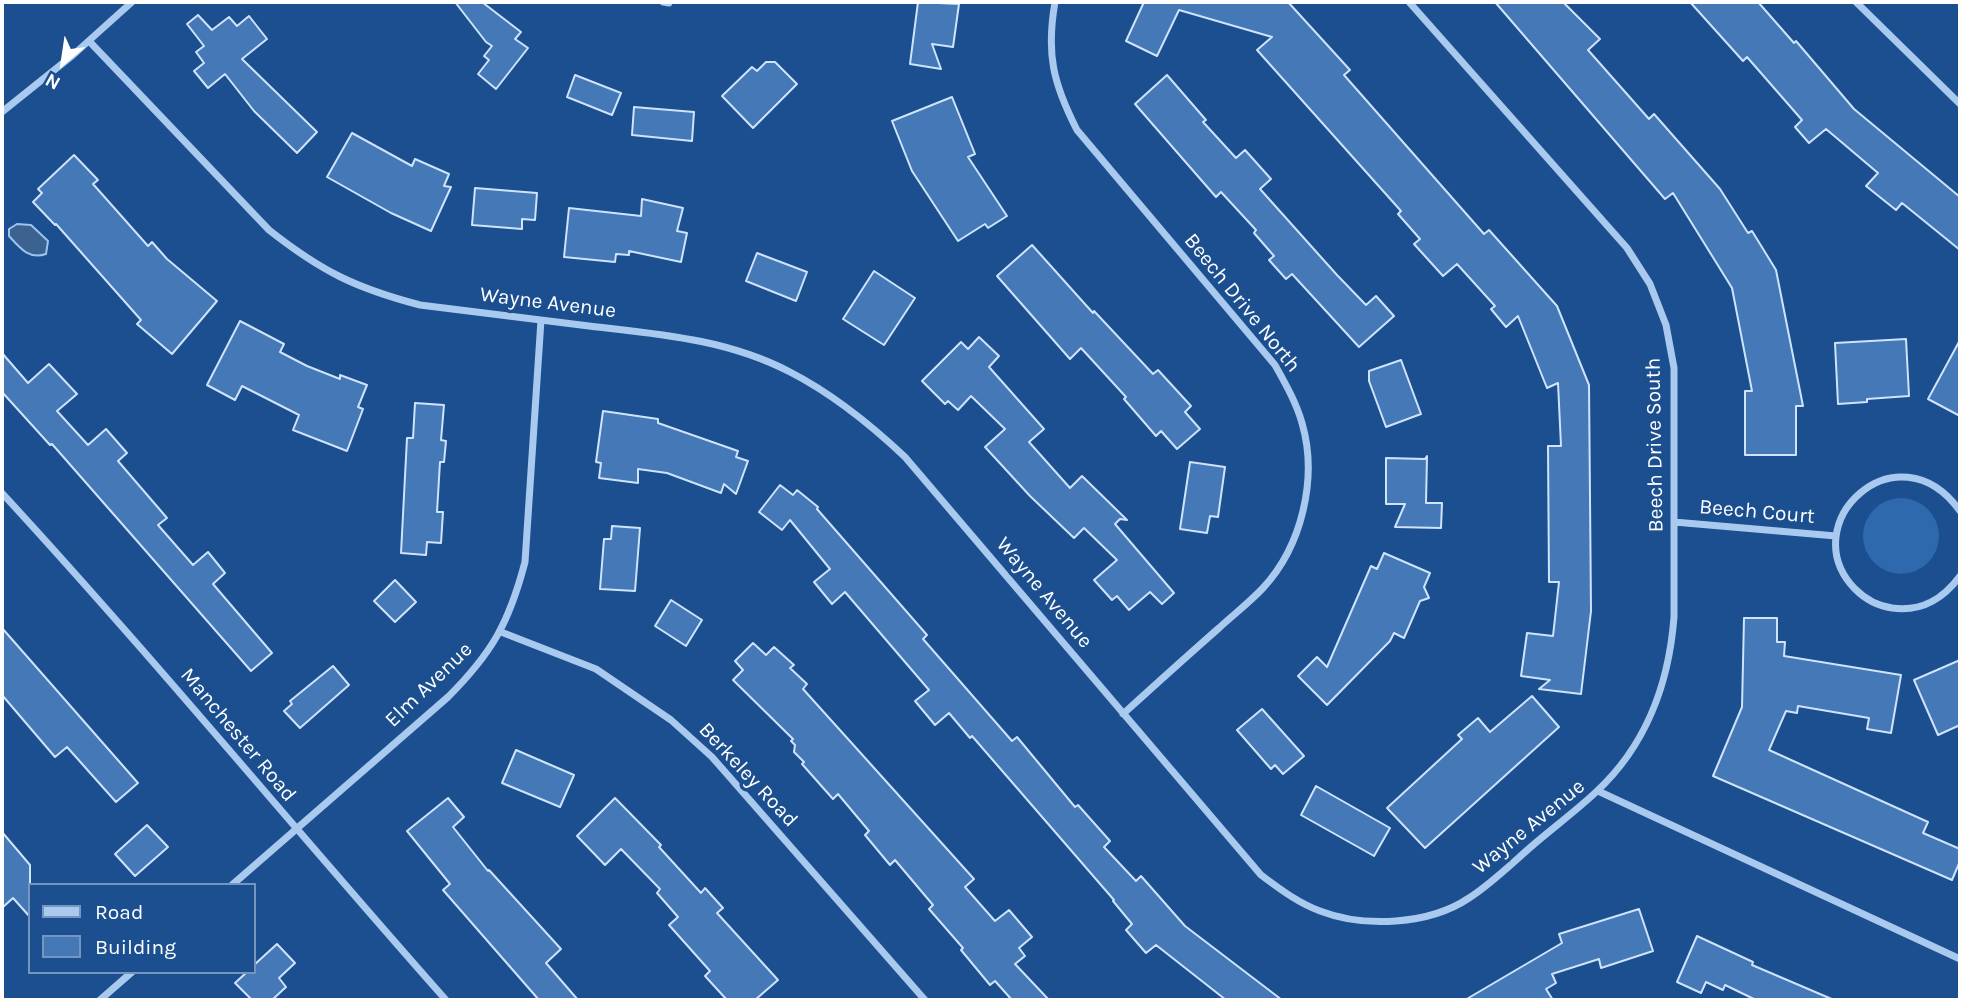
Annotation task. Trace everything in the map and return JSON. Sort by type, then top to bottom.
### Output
[{"type":"street","points":[[2,113],[132,2]]},
{"type":"street","name":"Beech Drive North","points":[[1055,2],[1050,29],[1052,68],[1062,100],[1077,130],[1275,365],[1303,424],[1308,458],[1307,492],[1299,525],[1285,557],[1264,587],[1123,714]]},
{"type":"street","name":"Beech Drive South","points":[[1409,2],[1627,248],[1650,284],[1666,325],[1674,368],[1672,645],[1663,687],[1646,726],[1623,762],[1598,790]]},
{"type":"street","points":[[1856,2],[1960,104]]},
{"type":"street","name":"Wayne Avenue","points":[[89,41],[269,229],[302,256],[339,278],[379,294],[420,305],[688,337],[754,357],[788,371],[831,395],[876,429],[905,457],[1261,875],[1291,897],[1321,912],[1354,920],[1391,922],[1424,917],[1470,898],[1598,790],[1960,959]]},
{"type":"street","name":"Elm Avenue","points":[[234,883],[448,697],[477,668],[501,632],[515,599],[525,562],[541,320]]},
{"type":"street","name":"Beech Court","points":[[1960,511],[1947,494],[1930,483],[1909,477],[1889,478],[1869,486],[1853,499],[1842,516],[1836,536],[1838,559],[1847,580],[1863,597],[1884,607],[1907,610],[1929,604],[1949,592],[1960,576]]},
{"type":"street","name":"Manchester Road","points":[[2,493],[94,593],[295,829],[446,1000]]},
{"type":"street","name":"Beech Court","points":[[1674,522],[1836,536]]},
{"type":"street","name":"Berkeley Road","points":[[501,632],[596,669],[671,720],[712,757],[925,1000]]},
{"type":"street","points":[[100,1000],[130,974]]},
{"type":"shaded area","points":[[17,224],[31,225],[48,241],[46,254],[30,254],[17,245],[9,236],[9,229]]},
{"type":"shaded area","points":[[1901,498],[1916,501],[1928,509],[1936,521],[1939,536],[1936,551],[1928,563],[1916,571],[1901,574],[1886,571],[1874,563],[1866,551],[1863,536],[1866,521],[1874,509],[1886,501]]},
{"type":"building","points":[[455,2],[482,2],[521,32],[515,39],[528,48],[496,89],[478,74],[489,60],[484,56],[492,46]]},
{"type":"building","points":[[918,2],[959,4],[953,47],[932,44],[941,69],[910,64]]},
{"type":"building","points":[[1144,2],[1288,2],[1350,70],[1344,75],[1484,234],[1489,230],[1557,306],[1589,385],[1591,611],[1581,694],[1539,689],[1550,680],[1521,676],[1527,633],[1553,636],[1559,582],[1549,582],[1548,446],[1561,446],[1558,383],[1547,388],[1518,316],[1506,327],[1491,309],[1495,306],[1457,264],[1443,276],[1414,244],[1420,239],[1398,214],[1401,211],[1257,50],[1272,37],[1179,10],[1157,56],[1126,41]]},
{"type":"building","points":[[1495,2],[1563,2],[1600,39],[1588,50],[1649,119],[1654,114],[1720,189],[1748,233],[1752,231],[1776,270],[1803,406],[1796,406],[1796,455],[1745,455],[1745,391],[1752,391],[1732,288],[1673,193],[1665,199]]},
{"type":"building","points":[[1690,2],[1758,2],[1794,43],[1796,41],[1854,109],[1960,197],[1960,250],[1902,203],[1896,210],[1866,186],[1878,173],[1826,129],[1809,143],[1795,127],[1802,120],[1747,57],[1743,61]]},
{"type":"building","points":[[198,15],[212,30],[229,17],[237,26],[249,16],[267,39],[242,59],[317,132],[297,153],[254,111],[225,74],[208,88],[194,71],[204,63],[196,52],[204,46],[187,24]]},
{"type":"building","points":[[766,62],[775,62],[797,84],[753,128],[722,96],[752,67],[757,71]]},
{"type":"building","points":[[575,75],[621,93],[612,115],[567,97]]},
{"type":"building","points":[[1167,75],[1206,120],[1203,122],[1236,158],[1245,150],[1271,179],[1260,189],[1337,275],[1366,305],[1376,296],[1394,316],[1359,347],[1292,274],[1286,279],[1269,260],[1274,256],[1254,233],[1256,230],[1221,192],[1216,197],[1135,104]]},
{"type":"building","points":[[952,97],[975,154],[968,157],[1007,216],[988,228],[985,224],[958,241],[912,171],[892,121]]},
{"type":"building","points":[[634,107],[694,112],[692,141],[632,135]]},
{"type":"building","points":[[352,133],[412,166],[415,159],[449,174],[444,186],[451,187],[431,231],[391,213],[327,177]]},
{"type":"building","points":[[74,155],[98,180],[93,184],[148,246],[152,242],[167,259],[217,301],[172,354],[137,324],[141,320],[56,224],[33,202],[42,193],[38,189]]},
{"type":"building","points":[[475,188],[537,193],[535,220],[522,219],[522,229],[472,225]]},
{"type":"building","points":[[642,199],[683,208],[677,231],[687,233],[681,262],[629,251],[629,255],[616,254],[615,262],[564,257],[569,208],[641,216]]},
{"type":"building","points":[[1032,245],[1153,374],[1158,370],[1191,406],[1185,412],[1200,429],[1177,449],[1161,431],[1156,436],[1124,399],[1126,397],[1081,348],[1070,359],[997,276]]},
{"type":"building","points":[[757,253],[807,272],[796,301],[746,281]]},
{"type":"building","points":[[874,271],[915,298],[884,345],[843,319]]},
{"type":"building","points":[[240,321],[284,344],[280,352],[307,366],[340,379],[340,375],[367,385],[358,407],[363,409],[347,451],[293,430],[299,415],[242,386],[235,400],[207,385]]},
{"type":"building","points":[[979,337],[999,356],[989,367],[1044,429],[1029,442],[1070,488],[1082,476],[1127,520],[1120,519],[1115,524],[1174,593],[1162,604],[1150,592],[1129,610],[1117,596],[1112,600],[1094,580],[1117,560],[1084,528],[1074,538],[985,447],[1005,429],[971,396],[958,410],[948,401],[945,404],[922,381],[961,342],[968,349]]},
{"type":"building","points":[[1906,339],[1909,396],[1838,404],[1835,343]]},
{"type":"building","points":[[1960,340],[1960,416],[1928,399]]},
{"type":"building","points":[[2,353],[28,383],[49,364],[77,394],[57,411],[88,445],[106,429],[127,453],[118,461],[167,518],[158,525],[193,565],[208,552],[225,573],[213,584],[272,653],[251,671],[52,444],[50,445],[2,392]]},
{"type":"building","points":[[1401,360],[1421,414],[1386,427],[1369,381],[1369,371]]},
{"type":"building","points":[[415,403],[444,405],[441,440],[446,441],[444,462],[440,462],[437,512],[443,512],[441,543],[427,542],[426,555],[401,553],[407,438],[413,438]]},
{"type":"building","points":[[603,411],[658,419],[658,423],[738,451],[736,457],[748,461],[736,494],[724,484],[721,493],[667,473],[638,469],[638,483],[599,478],[601,463],[596,462]]},
{"type":"building","points":[[1427,456],[1426,503],[1442,503],[1441,528],[1395,527],[1405,504],[1386,504],[1386,458],[1425,459]]},
{"type":"building","points":[[1190,462],[1225,467],[1218,517],[1210,516],[1207,533],[1180,529]]},
{"type":"building","points":[[780,485],[793,495],[797,490],[818,507],[927,635],[923,639],[1012,741],[1017,737],[1075,807],[1078,805],[1110,841],[1104,847],[1136,881],[1141,876],[1185,926],[1282,1000],[1226,1000],[1156,945],[1146,953],[1126,930],[1132,924],[1114,900],[972,736],[970,738],[949,713],[935,725],[915,701],[929,690],[845,592],[832,604],[814,582],[830,569],[790,520],[782,530],[759,512]]},
{"type":"building","points":[[612,526],[640,528],[635,591],[600,589],[604,539],[611,539]]},
{"type":"building","points":[[1384,553],[1430,573],[1424,587],[1429,598],[1420,601],[1404,638],[1394,633],[1390,641],[1327,705],[1298,676],[1317,657],[1327,667],[1371,566],[1377,569]]},
{"type":"building","points":[[395,580],[416,602],[395,622],[374,601]]},
{"type":"building","points":[[671,600],[702,620],[686,646],[655,626]]},
{"type":"building","points":[[1744,618],[1777,618],[1777,642],[1785,642],[1784,656],[1901,675],[1891,733],[1867,729],[1869,718],[1798,706],[1797,713],[1786,711],[1769,750],[1928,822],[1923,833],[1960,849],[1960,861],[1952,880],[1713,776],[1742,707]]},
{"type":"building","points":[[2,628],[138,783],[116,802],[67,747],[55,757],[2,695]]},
{"type":"building","points":[[753,643],[766,655],[774,647],[794,665],[790,668],[807,684],[803,689],[974,879],[965,887],[995,921],[1009,910],[1032,937],[1019,948],[1025,956],[1015,964],[1049,1000],[1012,1000],[995,981],[990,985],[961,950],[963,948],[929,909],[933,905],[895,860],[890,865],[865,835],[869,831],[838,794],[833,799],[802,764],[804,762],[794,752],[795,745],[791,741],[793,739],[733,680],[743,670],[735,661]]},
{"type":"building","points":[[1960,660],[1960,725],[1938,735],[1914,680]]},
{"type":"building","points":[[333,666],[349,685],[300,728],[284,711],[292,704],[290,701]]},
{"type":"building","points":[[1532,696],[1559,727],[1425,848],[1387,808],[1462,739],[1458,735],[1478,718],[1490,732]]},
{"type":"building","points":[[1262,709],[1304,756],[1283,774],[1275,765],[1271,769],[1237,730]]},
{"type":"building","points":[[516,750],[574,775],[560,807],[502,783]]},
{"type":"building","points":[[1316,786],[1390,828],[1374,856],[1301,815]]},
{"type":"building","points":[[448,798],[464,817],[453,827],[488,871],[561,949],[546,963],[578,1000],[539,1000],[443,890],[450,884],[407,831]]},
{"type":"building","points":[[615,798],[661,845],[659,847],[701,893],[705,888],[723,908],[717,913],[778,980],[755,1000],[727,1000],[705,976],[710,971],[669,925],[678,917],[657,893],[660,889],[621,849],[605,865],[577,836]]},
{"type":"building","points":[[147,825],[168,847],[135,876],[115,854]]},
{"type":"building","points":[[2,832],[30,865],[30,883],[28,915],[13,898],[2,908]]},
{"type":"building","points":[[1639,909],[1653,951],[1601,968],[1599,959],[1552,974],[1556,983],[1546,989],[1553,1000],[1465,1000],[1562,943],[1559,934]]},
{"type":"building","points":[[1697,936],[1753,962],[1752,965],[1834,1000],[1756,1000],[1725,985],[1723,990],[1706,982],[1701,993],[1677,982]]},
{"type":"building","points":[[277,944],[295,963],[279,978],[286,987],[272,1000],[252,1000],[235,983],[245,974],[256,974],[256,963]]}]
